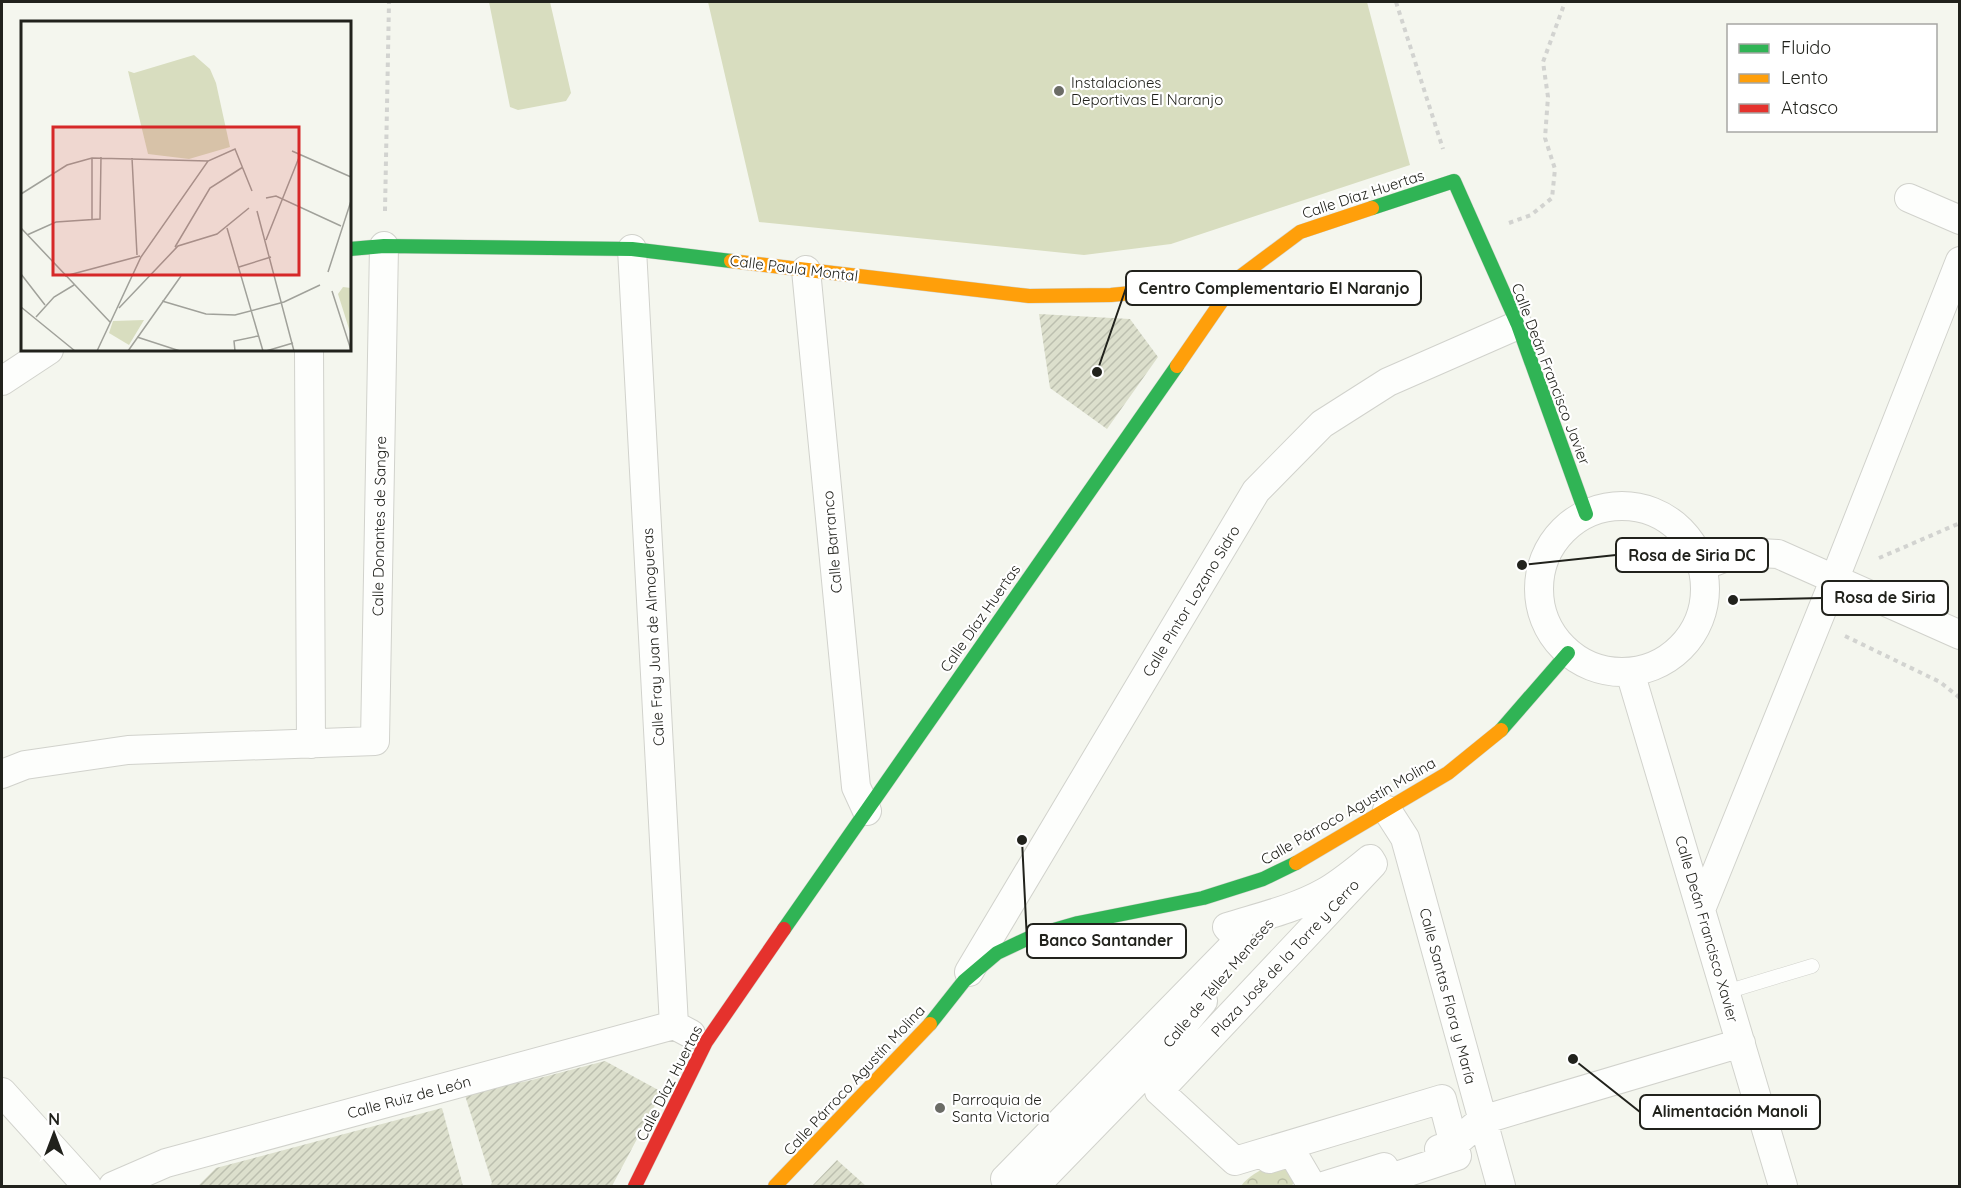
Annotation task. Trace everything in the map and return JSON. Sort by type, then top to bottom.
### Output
[{"type":"street","name":"Calle Deán Francisco Javier","points":[[1454,181],[1518,325],[1586,514]]},
{"type":"street","name":"Calle Díaz Huertas","points":[[635,1186],[706,1042],[1237,279],[1300,232],[1454,181]]},
{"type":"street","points":[[1909,198],[1959,220]]},
{"type":"street","name":"Calle Paula Montal","points":[[351,249],[384,246],[632,249],[1029,296],[1111,295],[1237,279]]},
{"type":"street","name":"Calle Donantes de Sangre","points":[[2,774],[25,765],[128,750],[375,741],[384,246]]},
{"type":"street","name":"Calle Fray Juan de Almogueras","points":[[632,249],[674,1025]]},
{"type":"street","points":[[1701,907],[1959,261]]},
{"type":"street","name":"Calle Barranco","points":[[806,270],[856,787],[867,811]]},
{"type":"street","name":"Calle Pintor Lozano Sidro","points":[[964,981],[1256,492],[1322,424],[1388,382],[1518,325]]},
{"type":"street","points":[[2,381],[47,351]]},
{"type":"street","points":[[309,351],[310,744]]},
{"type":"street","points":[[1621,506],[1657,513],[1686,535],[1703,566],[1705,603],[1691,637],[1665,661],[1630,672],[1597,669],[1568,653],[1547,627],[1538,595],[1543,562],[1559,534],[1586,514],[1621,506]]},
{"type":"street","points":[[1703,566],[1740,552],[1778,554],[1959,635]]},
{"type":"street","name":"Calle Párroco Agustín Molina","points":[[775,1186],[926,1030],[964,981],[997,952],[1033,936],[1078,923],[1203,897],[1263,879],[1308,857],[1448,774],[1503,729],[1568,653]]},
{"type":"street","name":"Calle Deán Francisco Xavier","points":[[1630,672],[1783,1186]]},
{"type":"street","name":"Calle Santas Flora y María","points":[[1387,810],[1405,838],[1501,1186]]},
{"type":"street","name":"Plaza José de la Torre y Cerro","points":[[1031,1186],[1005,1179],[1239,940],[1227,927],[1278,911],[1322,893],[1341,882],[1370,859],[1373,864],[1159,1091],[1235,1161],[1442,1099],[1454,1144]]},
{"type":"street","name":"Calle de Téllez Meneses","points":[[1031,1186],[1136,1082],[1278,911],[1263,879]]},
{"type":"street","points":[[674,1025],[706,1042]]},
{"type":"street","name":"Calle Ruiz de León","points":[[113,1186],[166,1162],[674,1025]]},
{"type":"street","points":[[1323,1186],[1454,1144],[1482,1120],[1741,1043]]},
{"type":"street","points":[[1136,1082],[1232,1171],[1292,1152],[1312,1186]]},
{"type":"street","points":[[2,1092],[87,1186]]},
{"type":"street","points":[[1366,1186],[1457,1155],[1454,1144]]},
{"type":"lane","points":[[1726,992],[1812,966]]},
{"type":"path","points":[[384,246],[388,2]]},
{"type":"path","points":[[1396,2],[1454,181]]},
{"type":"path","points":[[1478,235],[1531,215],[1552,198],[1555,169],[1545,138],[1548,97],[1544,62],[1565,2]]},
{"type":"path","points":[[1834,578],[1959,524]]},
{"type":"path","points":[[1816,622],[1940,682],[1959,698]]},
{"type":"green space","points":[[489,2],[550,2],[571,93],[566,101],[518,110],[510,107]]},
{"type":"green space","name":"Instalaciones Deportivas El Naranjo","points":[[708,2],[1367,2],[1410,165],[1171,244],[1084,255],[759,222]]},
{"type":"green space","points":[[1283,1163],[1295,1179],[1292,1186],[1241,1186],[1260,1171]]},
{"type":"building","points":[[1039,314],[1130,319],[1158,357],[1107,429],[1050,388]]},
{"type":"building","points":[[605,1061],[662,1092],[612,1186],[490,1186],[492,1183],[464,1092],[528,1081]]},
{"type":"building","points":[[442,1108],[463,1186],[198,1186],[216,1168]]},
{"type":"building","points":[[837,1160],[866,1186],[812,1186]]},
{"type":"traffic: fast","points":[[1372,208],[1454,181],[1518,325],[1586,514]]},
{"type":"traffic: fast","points":[[351,249],[384,246],[632,249],[731,261]]},
{"type":"traffic: fast","points":[[1131,293],[1237,279]]},
{"type":"traffic: fast","points":[[784,929],[1177,366]]},
{"type":"traffic: fast","points":[[1501,730],[1568,653]]},
{"type":"traffic: fast","points":[[930,1024],[964,981],[997,953],[1033,936],[1078,923],[1203,898],[1263,879],[1296,863]]},
{"type":"traffic: slow","points":[[1177,366],[1237,279],[1300,232],[1372,208]]},
{"type":"traffic: slow","points":[[731,261],[1029,296],[1131,293]]},
{"type":"traffic: slow","points":[[1296,863],[1448,773],[1501,730]]},
{"type":"traffic: slow","points":[[775,1186],[930,1024]]},
{"type":"traffic: jam","points":[[635,1186],[706,1042],[784,929]]},
{"type":"place","name":"Instalaciones Deportivas El Naranjo","points":[[1059,91]]},
{"type":"place","name":"Centro Complementario El Naranjo","points":[[1097,372]]},
{"type":"place","name":"Rosa de Siria DC","points":[[1522,565]]},
{"type":"place","name":"Rosa de Siria","points":[[1733,600]]},
{"type":"place","name":"Banco Santander","points":[[1022,840]]},
{"type":"place","name":"Alimentación Manoli","points":[[1573,1059]]},
{"type":"place","name":"Parroquia de Santa Victoria","points":[[940,1108]]}]
